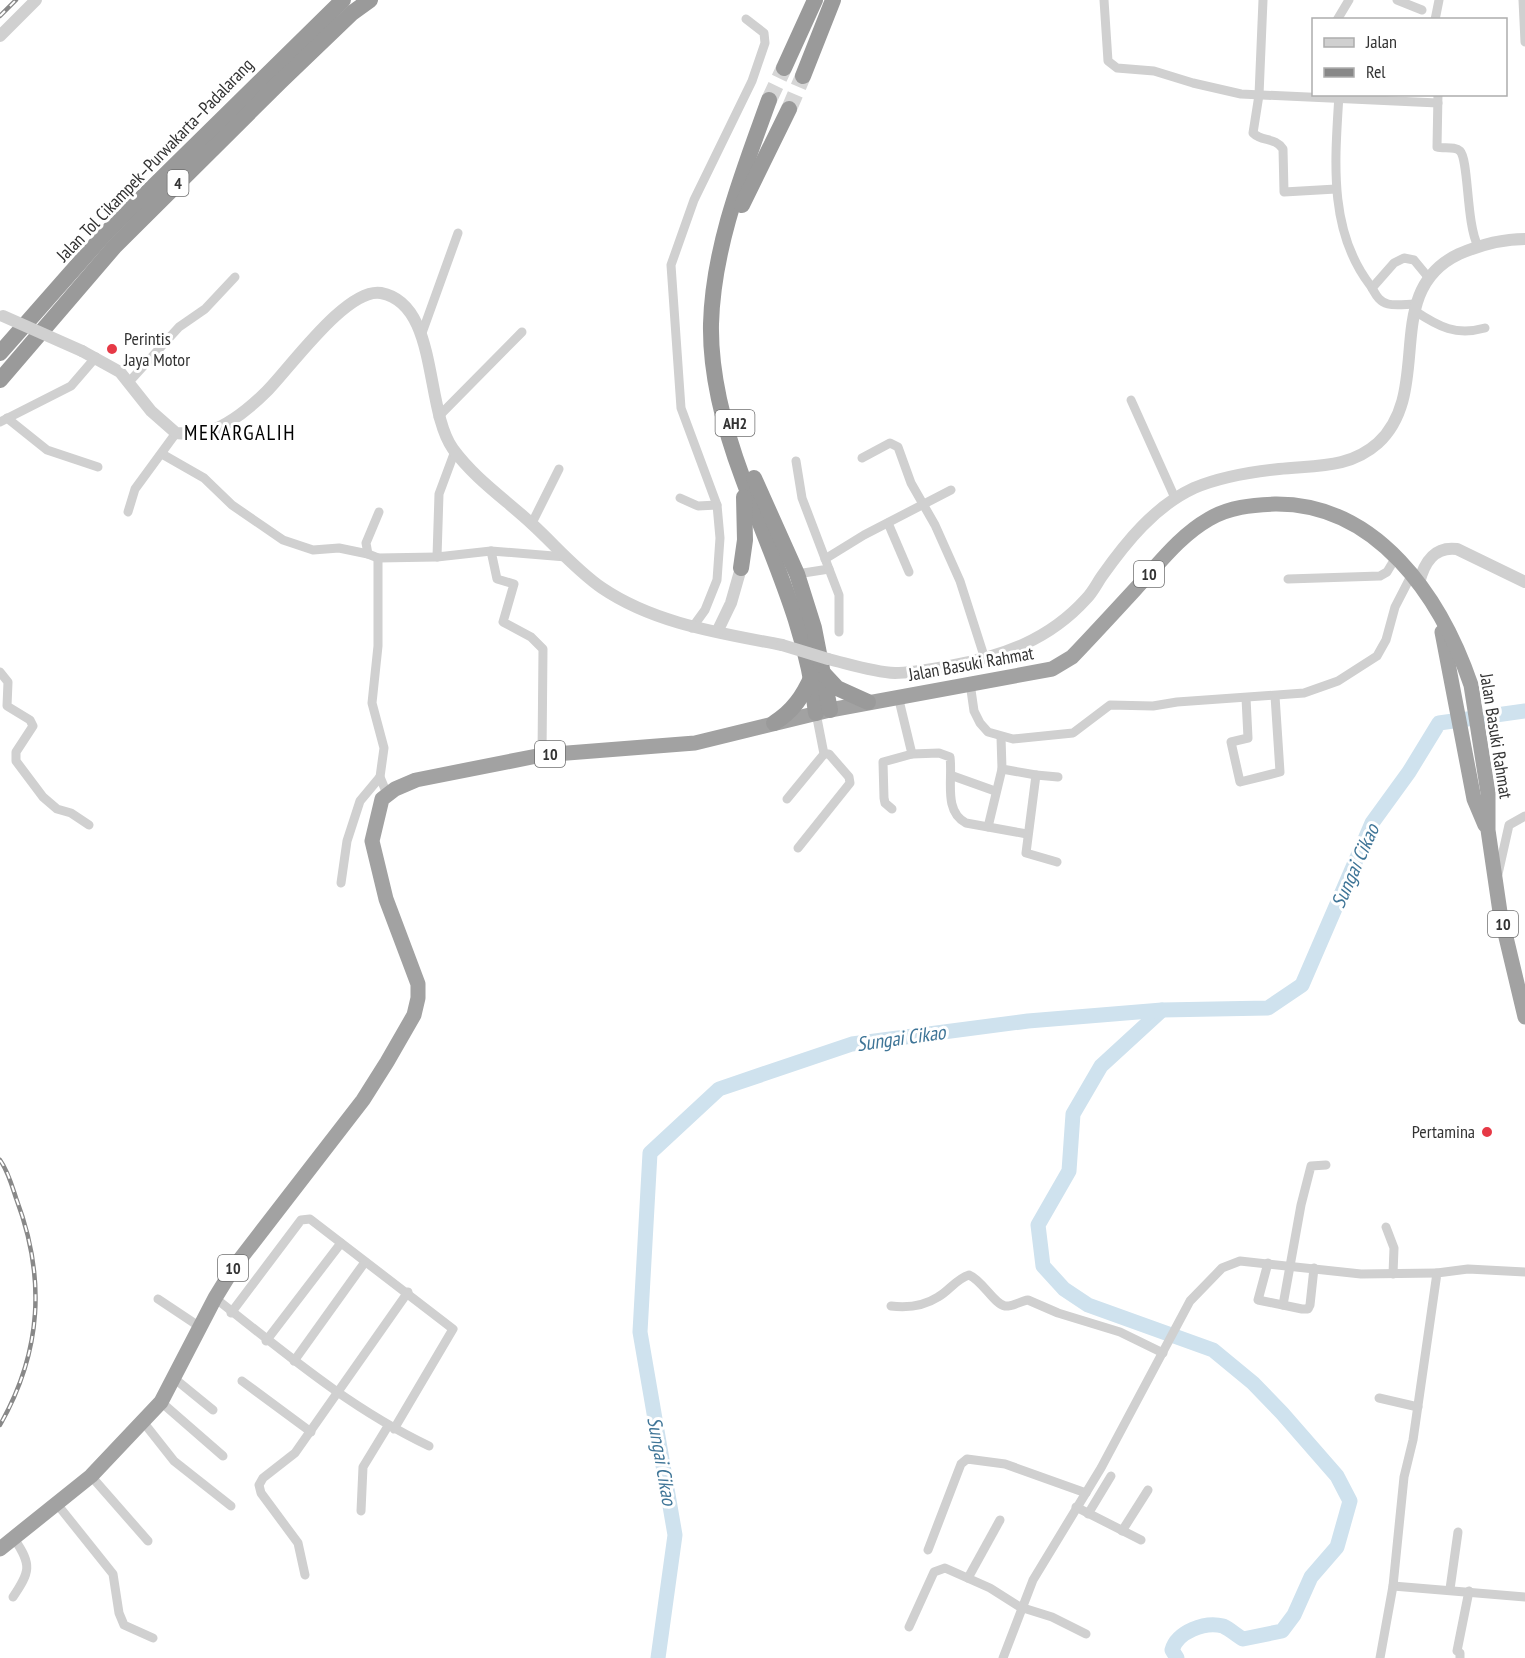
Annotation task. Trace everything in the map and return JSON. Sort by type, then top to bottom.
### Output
[{"type":"highway","name":"Jalan Tol Cikampek–Purwakarta–Padalarang","points":[[0,353],[104,235],[343,0]]},
{"type":"highway","name":"Jalan Tol Cikampek–Purwakarta–Padalarang","points":[[0,380],[115,246],[281,81],[352,13],[370,0]]},
{"type":"highway","points":[[784,68],[815,0]]},
{"type":"highway","points":[[802,76],[833,0]]},
{"type":"highway","points":[[741,568],[746,512],[742,477],[717,389],[711,327],[712,305],[717,267],[731,211],[769,100]]},
{"type":"highway","name":"AH2","points":[[789,109],[746,195],[731,237],[723,273],[718,326],[725,385],[735,423],[788,574],[814,628],[821,669],[823,711]]},
{"type":"highway","points":[[742,477],[788,574]]},
{"type":"highway","name":"Jalan Basuki Rahmat","points":[[823,711],[970,683],[1023,676],[1063,664],[1173,547],[1209,519],[1228,511],[1260,504],[1301,505],[1322,509],[1360,526],[1408,570],[1440,618],[1471,685],[1475,758]]},
{"type":"highway","points":[[741,568],[753,557],[764,556],[788,574]]},
{"type":"highway","name":"Jalan Basuki Rahmat","points":[[1440,618],[1445,654],[1475,758],[1488,793],[1488,830],[1504,933],[1524,1008]]},
{"type":"highway","points":[[774,723],[785,716],[803,696],[821,669],[837,688],[868,702]]},
{"type":"highway","name":"10","points":[[0,1550],[91,1476],[144,1423],[161,1402],[215,1298],[234,1267],[363,1100],[414,1015],[418,984],[388,904],[372,841],[378,810],[387,794],[416,780],[542,754],[678,746],[823,711]]},
{"type":"street","points":[[0,36],[36,0]]},
{"type":"street","points":[[1104,0],[1109,64],[1117,68],[1154,71],[1214,88],[1259,95],[1438,99],[1437,147],[1456,149],[1461,152],[1465,163],[1468,212],[1478,246]]},
{"type":"street","points":[[1263,0],[1259,95],[1253,133],[1258,138],[1275,141],[1283,149],[1284,192],[1336,189]]},
{"type":"street","points":[[1338,18],[1349,0]]},
{"type":"street","points":[[1397,0],[1422,10]]},
{"type":"street","points":[[1435,18],[1439,0]]},
{"type":"street","points":[[1523,0],[1525,42]]},
{"type":"street","points":[[692,628],[705,610],[718,577],[720,538],[717,505],[681,408],[671,265],[694,200],[752,81],[765,43],[764,33],[746,19]]},
{"type":"street","points":[[1339,97],[1336,189],[1344,235],[1356,266],[1376,296],[1388,304],[1415,308],[1448,330],[1470,332],[1485,328]]},
{"type":"street","points":[[422,333],[458,233]]},
{"type":"street","points":[[2,315],[96,357],[114,368],[129,382],[151,411],[176,433],[207,432],[248,409],[340,313],[357,299],[369,293],[381,293],[403,303],[422,333],[438,417],[445,438],[489,488],[602,588],[632,606],[692,628],[718,630],[782,645],[821,669],[895,673],[985,659],[1029,644],[1062,621],[1088,598],[1126,544],[1149,520],[1175,498],[1198,487],[1232,476],[1348,462],[1370,449],[1388,431],[1402,403],[1415,308],[1428,277],[1434,269],[1450,259],[1478,246],[1504,240],[1525,239]]},
{"type":"street","points":[[1372,288],[1394,263],[1404,258],[1414,260],[1428,277]]},
{"type":"street","points":[[129,382],[179,327],[205,309],[236,277]]},
{"type":"street","points":[[438,417],[522,332]]},
{"type":"street","points":[[96,357],[70,386],[4,420],[47,450],[98,467]]},
{"type":"street","points":[[1131,400],[1175,498]]},
{"type":"street","points":[[128,512],[135,489],[176,433]]},
{"type":"street","points":[[862,458],[890,442],[896,444],[960,581],[985,659]]},
{"type":"street","points":[[437,557],[439,494],[455,451]]},
{"type":"street","points":[[162,454],[204,478],[232,504],[284,540],[313,550],[342,548],[378,558],[437,557],[491,551],[566,556]]},
{"type":"street","points":[[796,461],[802,498],[839,596],[839,632]]},
{"type":"street","points":[[532,524],[559,469]]},
{"type":"street","points":[[825,559],[951,490]]},
{"type":"street","points":[[680,498],[698,506],[717,505]]},
{"type":"street","points":[[368,554],[366,543],[379,512]]},
{"type":"street","points":[[888,523],[909,572]]},
{"type":"street","points":[[1288,579],[1380,576],[1387,572],[1408,570],[1426,564],[1437,551],[1457,549],[1525,582]]},
{"type":"street","points":[[491,551],[497,579],[514,584],[503,622],[531,637],[543,649],[542,754]]},
{"type":"street","points":[[378,558],[378,646],[372,703],[384,748],[380,777],[387,794]]},
{"type":"street","points":[[1408,570],[1426,564]]},
{"type":"street","points":[[718,630],[731,603],[741,568]]},
{"type":"street","points":[[788,574],[829,569]]},
{"type":"street","points":[[970,683],[974,711],[980,723],[988,732],[1013,739],[1073,734],[1110,705],[1153,706],[1177,702],[1304,693],[1327,686],[1370,662],[1386,640],[1408,570]]},
{"type":"street","points":[[0,672],[8,682],[7,706],[30,720],[33,726],[16,752],[16,760],[43,797],[57,809],[71,813],[89,825]]},
{"type":"street","points":[[898,696],[912,754]]},
{"type":"street","points":[[1246,698],[1248,738],[1231,742],[1240,782],[1280,772],[1275,696]]},
{"type":"street","points":[[787,799],[824,754],[823,711]]},
{"type":"street","points":[[988,827],[1002,769],[1001,737]]},
{"type":"street","points":[[798,848],[850,783],[849,777],[829,754],[824,754]]},
{"type":"street","points":[[892,809],[885,803],[884,798],[883,762],[912,754],[946,754],[950,758],[953,776],[950,804],[955,814],[966,823],[1027,834]]},
{"type":"street","points":[[1002,769],[1058,777]]},
{"type":"street","points":[[1036,775],[1026,853],[1057,862]]},
{"type":"street","points":[[953,776],[995,791]]},
{"type":"street","points":[[341,883],[347,841],[360,801],[380,777]]},
{"type":"street","points":[[1497,882],[1509,825],[1525,816]]},
{"type":"street","points":[[1283,1305],[1289,1266],[1311,1166],[1326,1165]]},
{"type":"street","points":[[231,1313],[301,1220],[308,1218],[408,1292],[453,1329],[363,1467],[361,1511]]},
{"type":"street","points":[[1386,1227],[1394,1248],[1393,1274]]},
{"type":"street","points":[[266,1341],[341,1243]]},
{"type":"street","points":[[1003,1658],[1020,1607],[1037,1572],[1086,1493],[1182,1316],[1200,1288],[1222,1268],[1240,1261],[1393,1274],[1437,1273],[1468,1269],[1525,1272]]},
{"type":"street","points":[[294,1361],[365,1262]]},
{"type":"street","points":[[1268,1263],[1258,1300],[1308,1309],[1314,1268]]},
{"type":"street","points":[[1380,1658],[1393,1586],[1404,1477],[1418,1407],[1437,1273]]},
{"type":"street","points":[[891,1306],[907,1307],[923,1304],[938,1297],[963,1276],[970,1275],[1001,1305],[1033,1301],[1058,1313],[1166,1348]]},
{"type":"street","points":[[305,1575],[298,1544],[261,1493],[259,1485],[263,1478],[295,1453],[408,1292]]},
{"type":"street","points":[[215,1298],[266,1341],[338,1394],[391,1427],[429,1446]]},
{"type":"street","points":[[158,1299],[200,1327]]},
{"type":"street","points":[[175,1378],[213,1410]]},
{"type":"street","points":[[242,1381],[311,1432]]},
{"type":"street","points":[[1379,1398],[1418,1407]]},
{"type":"street","points":[[161,1402],[223,1456]]},
{"type":"street","points":[[144,1423],[174,1461],[231,1506]]},
{"type":"street","points":[[928,1550],[961,1464],[967,1459],[1005,1464],[1086,1493]]},
{"type":"street","points":[[91,1476],[148,1541]]},
{"type":"street","points":[[1088,1514],[1111,1476]]},
{"type":"street","points":[[1122,1531],[1148,1490]]},
{"type":"street","points":[[57,1504],[113,1574],[119,1613],[124,1625],[153,1638]]},
{"type":"street","points":[[1076,1508],[1141,1540]]},
{"type":"street","points":[[968,1578],[1000,1520]]},
{"type":"street","points":[[1450,1589],[1458,1532]]},
{"type":"street","points":[[13,1597],[28,1569],[26,1556],[15,1540]]},
{"type":"street","points":[[909,1627],[934,1572],[945,1568],[1020,1607],[1052,1617],[1086,1634]]},
{"type":"street","points":[[1393,1586],[1525,1597]]},
{"type":"street","points":[[1460,1658],[1460,1653],[1457,1651],[1469,1591]]},
{"type":"waterway","name":"Sungai Cikao","points":[[658,1658],[675,1535],[640,1332],[650,1153],[719,1089],[852,1044],[1028,1021],[1162,1010],[1268,1008],[1302,985],[1372,823],[1409,772],[1439,723],[1525,711]]},
{"type":"waterway","points":[[1162,1010],[1101,1066],[1073,1114],[1069,1171],[1038,1225],[1043,1266],[1064,1289],[1088,1305],[1213,1350],[1253,1383],[1282,1413],[1337,1476],[1350,1501],[1337,1547],[1311,1577],[1294,1615],[1282,1631],[1243,1639],[1223,1626],[1200,1627],[1186,1633],[1175,1644],[1172,1650],[1177,1658]]},
{"type":"tunnel","points":[[769,100],[784,68]]},
{"type":"tunnel","points":[[789,109],[803,76]]},
{"type":"railway","points":[[0,16],[16,0]]},
{"type":"railway","points":[[0,1160],[10,1179],[26,1227],[35,1285],[35,1313],[31,1341],[14,1397],[0,1425]]},
{"type":"place","name":"Perintis Jaya Motor","points":[[112,349]]},
{"type":"place","name":"Pertamina","points":[[1487,1132]]},
{"type":"district","name":"MEKARGALIH","points":[[240,433]]}]
